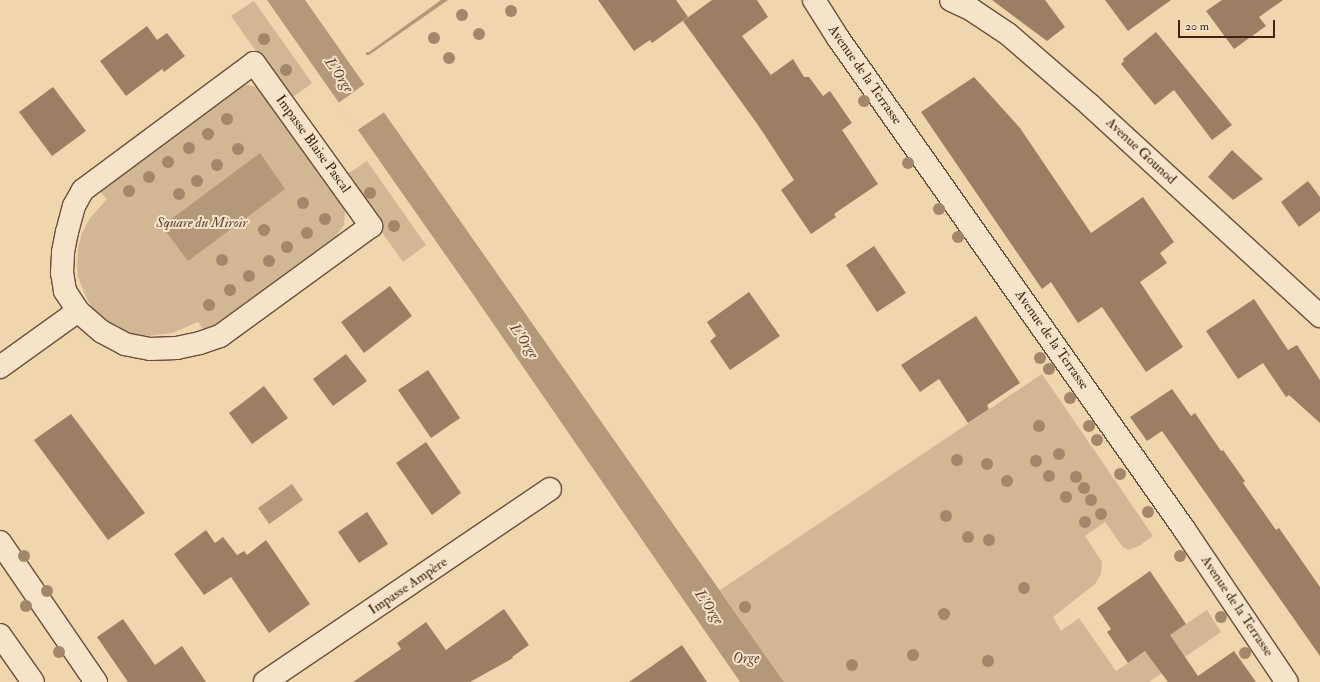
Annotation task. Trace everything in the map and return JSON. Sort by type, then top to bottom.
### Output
[{"type":"street","name":"Avenue de la Terrasse","points":[[814,0],[838,38],[1184,529],[1287,682]]},
{"type":"street","name":"Avenue Gounod","points":[[951,0],[972,10],[1008,34],[1091,106],[1320,316]]},
{"type":"street","name":"Impasse Blaise Pascal","points":[[254,63],[371,226],[220,336],[200,343],[177,348],[150,349],[125,344],[102,332],[78,311],[65,291],[62,274],[63,252],[67,232],[74,206],[82,190],[254,63]]},
{"type":"street","points":[[0,367],[78,311]]},
{"type":"street","name":"Impasse Ampère","points":[[265,682],[550,489]]},
{"type":"street","points":[[0,542],[96,682]]},
{"type":"street","points":[[0,635],[32,682]]},
{"type":"green space","points":[[254,1],[312,83],[290,99],[231,16]]},
{"type":"green space","name":"Square du Miroir","points":[[248,85],[259,87],[345,208],[344,225],[337,235],[205,332],[198,322],[172,333],[147,336],[134,334],[110,324],[92,307],[87,299],[78,277],[77,266],[78,248],[82,233],[90,218],[107,199],[98,189],[240,86]]},
{"type":"green space","points":[[367,161],[426,245],[403,262],[343,177]]},
{"type":"green space","points":[[1042,374],[1153,536],[1139,546],[1128,550],[1122,546],[1105,522],[1085,536],[1102,562],[1101,574],[1095,584],[1053,617],[1061,631],[1079,618],[1116,671],[1207,610],[1221,632],[1149,682],[784,682],[720,590]]},
{"type":"water","name":"Orge","points":[[267,0],[305,0],[784,682],[740,682],[468,287]]},
{"type":"water","points":[[441,0],[448,0],[369,55],[366,55],[366,52],[369,52]]},
{"type":"water","points":[[260,153],[285,189],[188,261],[162,226]]},
{"type":"water","points":[[292,484],[303,500],[269,524],[258,508]]},
{"type":"pier","points":[[366,83],[386,111],[356,131],[337,104]]},
{"type":"building","points":[[598,0],[676,0],[688,17],[652,43],[650,40],[634,51]]},
{"type":"building","points":[[712,0],[757,0],[768,17],[742,36],[771,75],[793,59],[804,77],[809,77],[823,96],[830,91],[852,123],[842,130],[878,184],[834,214],[836,217],[811,234],[781,190],[794,180],[758,125],[683,21]]},
{"type":"building","points":[[992,0],[1045,0],[1065,27],[1047,41]]},
{"type":"building","points":[[1105,0],[1171,0],[1128,31]]},
{"type":"building","points":[[1222,0],[1283,0],[1259,17],[1266,26],[1234,49],[1206,11]]},
{"type":"building","points":[[147,26],[157,40],[167,33],[185,56],[164,72],[162,69],[126,96],[100,61]]},
{"type":"building","points":[[1156,32],[1232,125],[1212,140],[1174,90],[1155,105],[1121,64],[1124,61],[1123,59]]},
{"type":"building","points":[[974,77],[1020,128],[1091,233],[1143,197],[1174,242],[1160,253],[1167,263],[1140,282],[1183,347],[1146,372],[1102,307],[1078,323],[1051,282],[1042,289],[921,112]]},
{"type":"building","points":[[53,87],[86,131],[52,156],[19,112]]},
{"type":"building","points":[[1232,150],[1263,179],[1233,200],[1208,177]]},
{"type":"building","points":[[1308,181],[1320,197],[1320,211],[1299,227],[1281,202]]},
{"type":"building","points":[[874,246],[906,293],[877,312],[846,265]]},
{"type":"building","points":[[390,286],[412,316],[364,353],[341,322]]},
{"type":"building","points":[[749,292],[780,336],[730,370],[710,341],[716,336],[707,322]]},
{"type":"building","points":[[1254,299],[1288,350],[1297,345],[1320,380],[1320,423],[1289,395],[1286,397],[1263,363],[1238,379],[1206,331]]},
{"type":"building","points":[[976,316],[1020,383],[987,405],[989,409],[968,423],[939,379],[920,392],[901,365]]},
{"type":"building","points":[[346,354],[367,381],[333,406],[313,379]]},
{"type":"building","points":[[428,370],[460,418],[431,438],[398,390]]},
{"type":"building","points":[[264,386],[288,418],[252,444],[229,413]]},
{"type":"building","points":[[1172,389],[1191,416],[1195,413],[1221,451],[1223,450],[1245,481],[1243,483],[1276,530],[1279,528],[1320,587],[1320,656],[1162,431],[1147,441],[1130,417]]},
{"type":"building","points":[[71,414],[145,513],[108,540],[34,440]]},
{"type":"building","points":[[426,442],[461,493],[432,515],[396,463]]},
{"type":"building","points":[[367,512],[388,544],[359,563],[338,532]]},
{"type":"building","points":[[206,530],[215,543],[223,537],[237,555],[244,551],[247,555],[266,540],[310,604],[269,633],[231,577],[204,595],[174,554]]},
{"type":"building","points":[[1150,571],[1186,624],[1170,635],[1198,676],[1234,651],[1256,682],[1168,682],[1145,651],[1128,663],[1107,632],[1111,629],[1097,608]]},
{"type":"building","points":[[504,609],[529,645],[512,657],[513,658],[470,682],[353,682],[401,649],[397,643],[426,622],[446,650]]},
{"type":"building","points":[[123,619],[155,665],[182,646],[206,682],[128,682],[97,637]]},
{"type":"building","points":[[682,645],[707,682],[629,682]]},
{"type":"water label","name":"L'Orge","points":[[339,75]]},
{"type":"water label","name":"L'Orge","points":[[524,341]]},
{"type":"water label","name":"L'Orge","points":[[709,607]]}]
